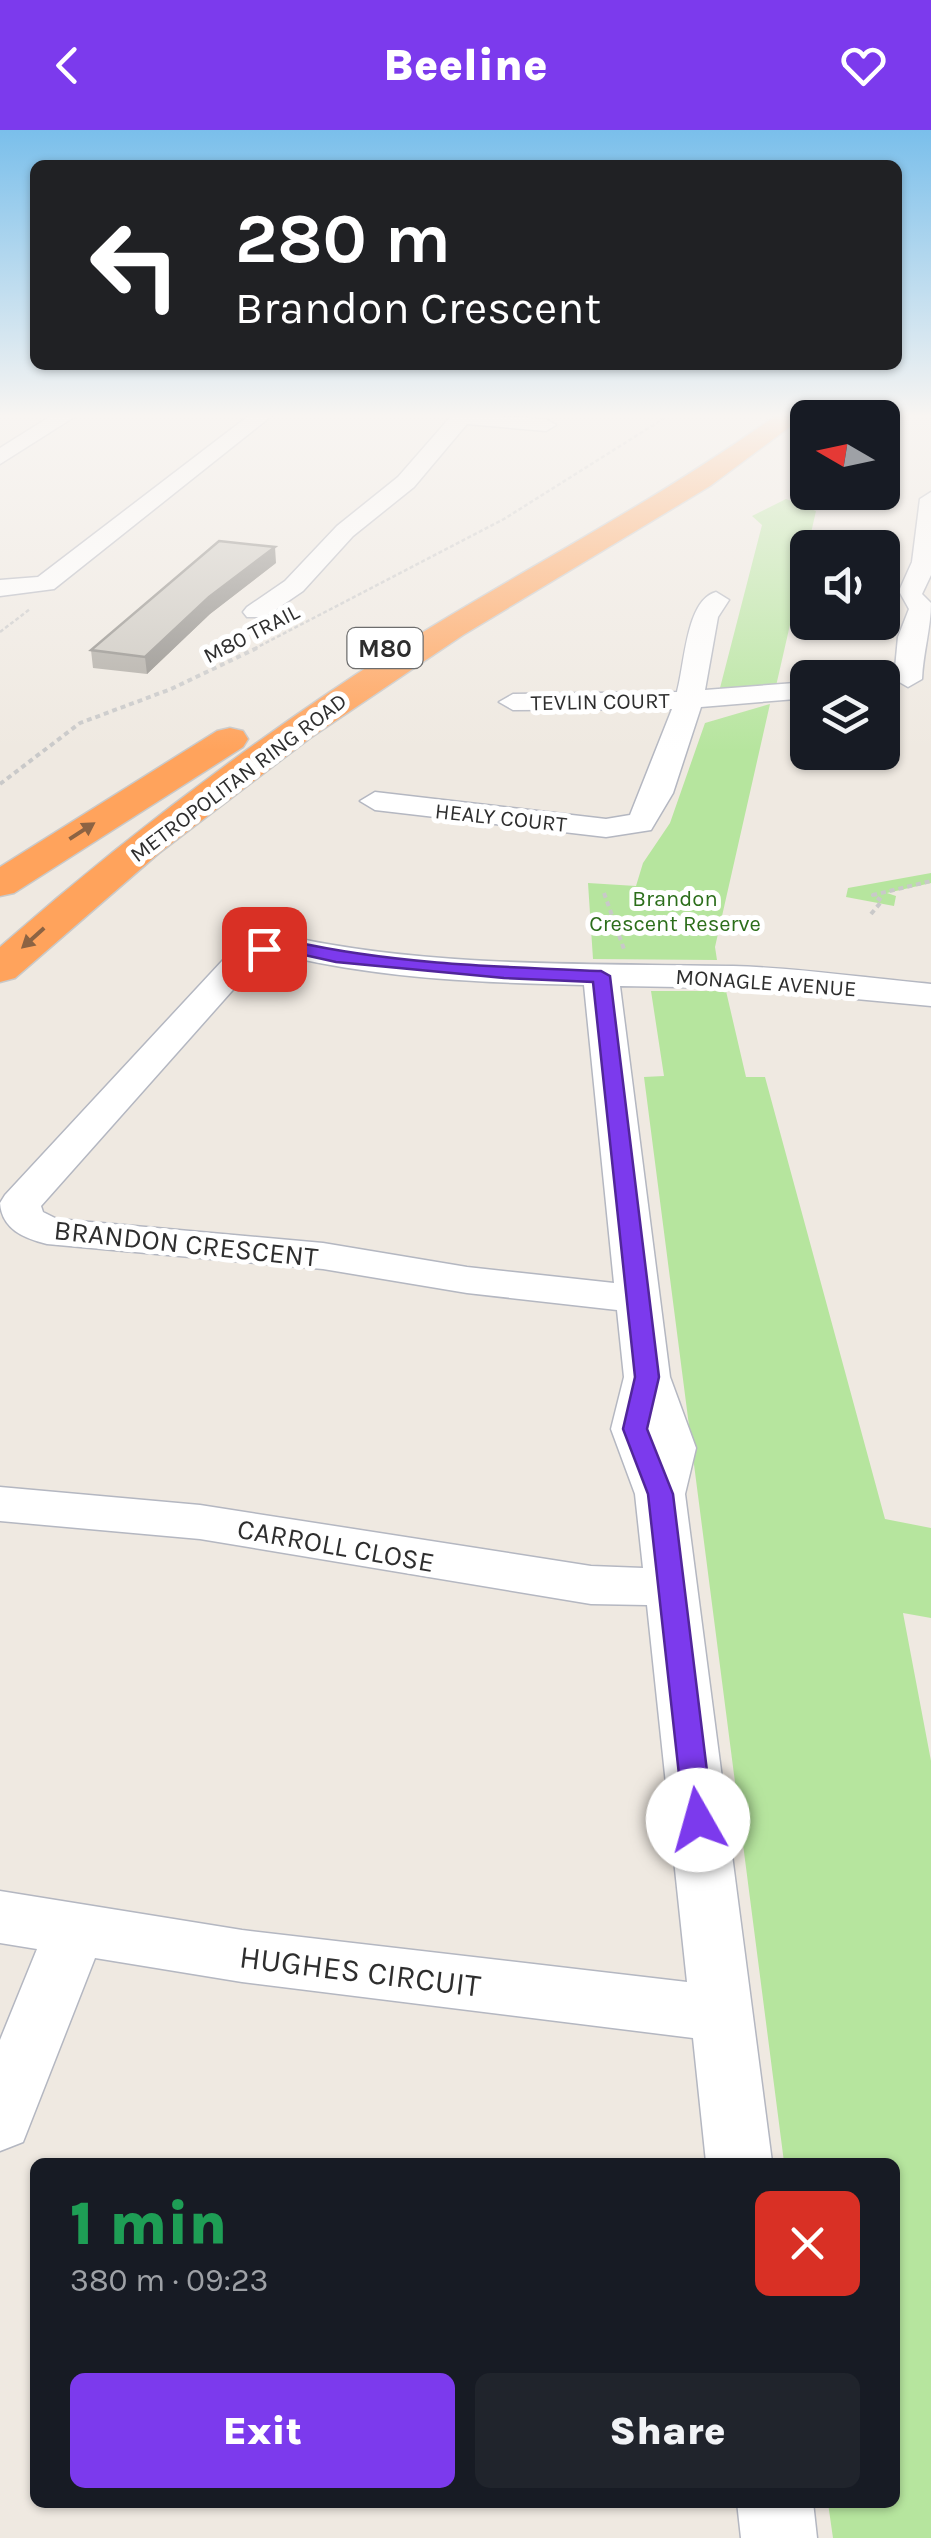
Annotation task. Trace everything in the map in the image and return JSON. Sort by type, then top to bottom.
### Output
[{"type":"highway","name":"METROPOLITAN RING ROAD","points":[[0,884],[204,754],[594,526]]},
{"type":"highway","name":"METROPOLITAN RING ROAD","points":[[0,968],[129,857],[275,744],[446,632],[623,526]]},
{"type":"street","points":[[12,586],[45,584],[117,526]]},
{"type":"street","points":[[256,612],[303,578],[352,526]]},
{"type":"street","points":[[910,688],[922,647],[929,526]]},
{"type":"street","points":[[0,616],[21,598],[12,586]]},
{"type":"street","points":[[689,695],[702,648],[704,614],[716,600]]},
{"type":"street","name":"TEVLIN COURT","points":[[513,702],[790,691]]},
{"type":"street","name":"HEALY COURT","points":[[375,801],[457,814],[627,828],[640,823],[650,810],[689,695]]},
{"type":"street","name":"BRANDON CRESCENT","points":[[614,969],[407,964],[291,947],[255,952],[234,967],[29,1190],[12,1223],[70,1234],[323,1256],[466,1280],[638,1299]]},
{"type":"street","points":[[614,969],[647,1377],[635,1429],[660,1494],[739,2158]]},
{"type":"street","name":"MONAGLE AVENUE","points":[[614,969],[931,995]]},
{"type":"street","name":"CARROLL CLOSE","points":[[0,1504],[200,1522],[591,1585],[671,1587]]},
{"type":"street","name":"HUGHES CIRCUIT","points":[[0,1917],[387,1975],[721,2014]]},
{"type":"street","points":[[0,2121],[75,1930]]},
{"type":"street","points":[[776,2508],[778,2538]]},
{"type":"path","name":"M80 TRAIL","points":[[0,784],[80,724],[172,690],[490,526]]},
{"type":"path","points":[[871,914],[882,901],[873,895],[931,880]]},
{"type":"path","points":[[604,893],[612,904],[611,923],[624,943],[614,969]]},
{"type":"path","points":[[235,936],[249,921],[268,926]]},
{"type":"green space","points":[[762,526],[812,526],[812,530],[790,530],[790,625],[776,686],[720,688]]},
{"type":"green space","name":"Brandon Crescent Reserve","points":[[770,704],[715,947],[717,960],[593,959],[588,883],[636,886],[643,863],[670,823],[705,723]]},
{"type":"green space","points":[[931,873],[931,883],[887,893],[896,896],[894,906],[846,897],[848,888]]},
{"type":"green space","points":[[651,991],[726,991],[746,1077],[765,1077],[885,1519],[931,1528],[931,1618],[903,1613],[931,1761],[931,2538],[833,2538],[829,2508],[900,2508],[900,2158],[783,2158],[644,1077],[664,1076]]},
{"type":"building","points":[[219,541],[275,547],[209,597],[145,657],[91,650]]},
{"type":"route","points":[[264,949],[291,947],[336,956],[504,973],[601,976],[647,1377],[635,1429],[660,1494],[698,1820]]}]
